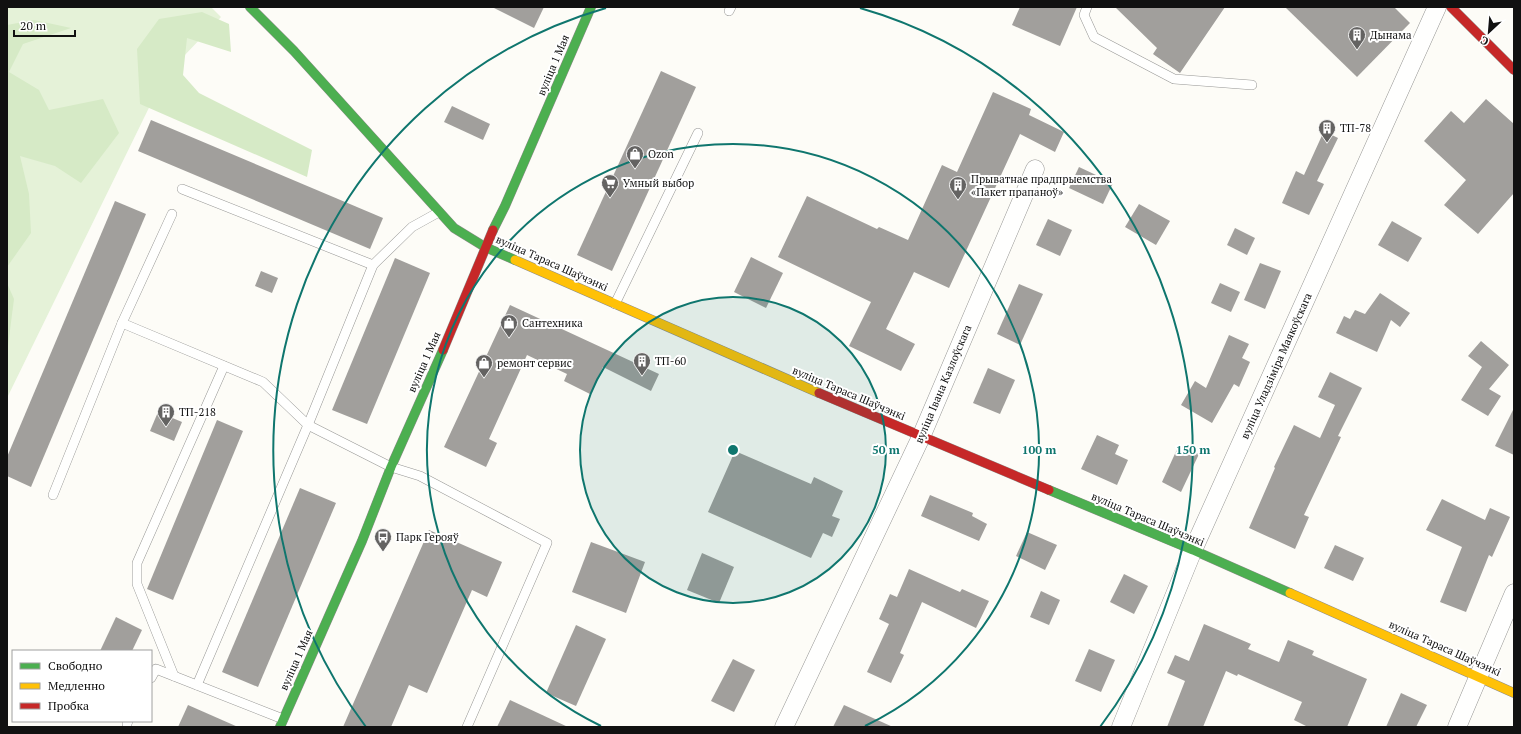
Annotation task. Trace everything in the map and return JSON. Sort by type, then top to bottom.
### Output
[{"type":"street","name":"вуліца Тараса Шаўчэнкі","points":[[250,7],[294,51],[454,228],[485,247],[921,437],[1193,550],[1514,693]]},
{"type":"street","name":"вуліца 1 Мая","points":[[281,723],[362,541],[391,467],[464,300],[485,247],[505,206],[591,7]]},
{"type":"street","name":"вуліца Уладзіміра Маякоўскага","points":[[1121,727],[1193,550],[1437,7]]},
{"type":"street","points":[[1451,7],[1514,70]]},
{"type":"street","name":"вуліца Івана Казлоўскага","points":[[784,727],[921,437],[1035,169]]},
{"type":"street","points":[[1457,727],[1514,593]]},
{"type":"lane","points":[[1087,7],[1084,15],[1094,37],[1174,79],[1252,85]]},
{"type":"lane","points":[[615,304],[698,133]]},
{"type":"lane","points":[[182,189],[373,265]]},
{"type":"lane","points":[[197,685],[308,425],[373,265],[412,227],[440,212]]},
{"type":"lane","points":[[53,496],[122,323],[172,214]]},
{"type":"lane","points":[[122,323],[263,382],[308,425],[391,467],[420,476],[547,543],[467,727]]},
{"type":"lane","points":[[174,676],[137,584],[137,563],[224,366]]},
{"type":"lane","points":[[152,676],[156,669],[197,685],[281,723]]},
{"type":"green space","points":[[7,7],[211,7],[221,17],[164,77],[7,398]]},
{"type":"green space","points":[[202,12],[229,24],[231,52],[187,38],[183,75],[199,93],[312,150],[307,177],[140,104],[137,49],[159,19]]},
{"type":"green space","points":[[34,20],[71,28],[23,44],[9,72],[39,90],[49,110],[103,99],[119,133],[81,183],[55,166],[20,156],[29,194],[31,233],[7,267],[7,25]]},
{"type":"green space","points":[[7,283],[14,299],[7,347]]},
{"type":"building","points":[[492,7],[544,7],[534,28]]},
{"type":"building","points":[[1020,7],[1077,7],[1060,46],[1012,25]]},
{"type":"building","points":[[1115,7],[1225,7],[1180,73],[1153,54],[1157,48]]},
{"type":"building","name":"Дынама","points":[[1285,7],[1394,7],[1410,23],[1357,77]]},
{"type":"building","points":[[661,71],[696,87],[612,271],[577,255]]},
{"type":"building","points":[[993,92],[1031,109],[1029,115],[1064,132],[1055,152],[1020,134],[949,288],[914,272],[886,329],[915,344],[901,371],[849,346],[871,302],[778,257],[807,196],[877,229],[879,227],[908,240],[942,165],[957,172]]},
{"type":"building","points":[[1486,99],[1514,124],[1514,193],[1478,234],[1444,205],[1466,180],[1424,141],[1451,111],[1464,123]]},
{"type":"building","points":[[452,106],[490,124],[483,140],[444,122]]},
{"type":"building","points":[[151,120],[383,218],[370,249],[138,151]]},
{"type":"building","points":[[1324,131],[1338,138],[1317,181],[1324,184],[1309,215],[1282,203],[1296,171],[1304,175]]},
{"type":"building","points":[[1079,167],[1113,183],[1103,204],[1069,188]]},
{"type":"building","points":[[115,201],[146,214],[31,487],[7,476],[7,457]]},
{"type":"building","points":[[1139,204],[1170,221],[1156,245],[1125,227]]},
{"type":"building","points":[[1048,219],[1072,230],[1060,256],[1036,245]]},
{"type":"building","points":[[1392,221],[1422,238],[1408,262],[1378,245]]},
{"type":"building","points":[[1235,228],[1255,238],[1247,255],[1227,245]]},
{"type":"building","points":[[751,257],[783,273],[766,308],[734,292]]},
{"type":"building","points":[[395,258],[430,273],[367,424],[332,410]]},
{"type":"building","points":[[1260,263],[1281,271],[1265,309],[1244,300]]},
{"type":"building","points":[[261,271],[278,278],[272,293],[255,286]]},
{"type":"building","points":[[1220,283],[1240,292],[1231,312],[1211,303]]},
{"type":"building","points":[[1019,284],[1043,294],[1020,345],[997,334]]},
{"type":"building","points":[[1380,293],[1410,313],[1400,327],[1391,320],[1377,352],[1336,333],[1344,316],[1350,319],[1355,310],[1365,314]]},
{"type":"building","points":[[510,305],[659,374],[651,391],[603,367],[590,394],[564,381],[567,374],[527,355],[489,439],[497,443],[486,467],[444,447]]},
{"type":"building","points":[[1229,335],[1249,344],[1242,358],[1250,362],[1239,387],[1234,384],[1212,423],[1181,405],[1195,381],[1206,388]]},
{"type":"building","points":[[1481,341],[1509,365],[1489,389],[1501,396],[1488,416],[1461,400],[1482,367],[1468,356]]},
{"type":"building","points":[[988,368],[1015,380],[1000,414],[973,403]]},
{"type":"building","points":[[1330,372],[1362,388],[1338,436],[1341,437],[1304,515],[1309,517],[1295,549],[1249,528],[1275,468],[1274,467],[1294,425],[1320,438],[1335,405],[1318,397]]},
{"type":"building","points":[[1514,408],[1514,455],[1495,446]]},
{"type":"building","name":"ТП-218","points":[[158,412],[182,422],[174,441],[150,431]]},
{"type":"building","points":[[217,420],[243,431],[173,600],[147,589]]},
{"type":"building","points":[[1097,435],[1119,445],[1115,454],[1128,460],[1117,485],[1081,469]]},
{"type":"building","points":[[1179,445],[1199,454],[1181,492],[1162,482]]},
{"type":"building","points":[[735,451],[811,484],[814,477],[843,491],[832,516],[840,519],[832,537],[823,533],[811,558],[708,512]]},
{"type":"building","points":[[300,488],[336,503],[258,687],[222,672]]},
{"type":"building","points":[[930,495],[973,513],[972,516],[987,524],[979,541],[921,516]]},
{"type":"building","points":[[1442,499],[1485,520],[1490,508],[1510,517],[1492,557],[1489,555],[1466,612],[1440,602],[1462,547],[1426,530]]},
{"type":"building","points":[[429,530],[502,562],[487,597],[472,590],[427,693],[409,685],[391,727],[343,727]]},
{"type":"building","points":[[1027,532],[1057,545],[1045,570],[1016,556]]},
{"type":"building","points":[[591,542],[645,562],[626,613],[572,592]]},
{"type":"building","points":[[1335,545],[1364,558],[1353,581],[1324,568]]},
{"type":"building","points":[[702,553],[734,567],[719,603],[687,590]]},
{"type":"building","points":[[909,569],[960,592],[962,589],[989,601],[976,628],[922,602],[900,653],[904,655],[891,683],[867,672],[889,624],[879,619],[890,594],[897,597]]},
{"type":"building","points":[[1124,574],[1148,586],[1134,614],[1110,602]]},
{"type":"building","points":[[1041,591],[1060,600],[1049,625],[1030,617]]},
{"type":"building","points":[[116,617],[142,630],[132,650],[100,650]]},
{"type":"building","points":[[1204,624],[1251,644],[1248,649],[1279,662],[1288,640],[1314,651],[1312,655],[1367,679],[1347,727],[1308,727],[1294,720],[1302,702],[1238,674],[1237,676],[1226,671],[1203,727],[1167,727],[1185,681],[1167,673],[1175,655],[1189,661]]},
{"type":"building","points":[[576,625],[606,639],[576,706],[546,693]]},
{"type":"building","points":[[1089,649],[1115,660],[1101,692],[1075,681]]},
{"type":"building","points":[[733,659],[755,670],[734,712],[711,701]]},
{"type":"building","points":[[1401,693],[1427,705],[1416,727],[1386,727]]},
{"type":"building","points":[[510,700],[568,727],[497,727]]},
{"type":"building","points":[[188,705],[238,727],[178,727]]},
{"type":"building","points":[[844,705],[893,727],[833,727]]},
{"type":"traffic: fast","points":[[250,7],[294,51],[454,228],[485,247],[515,260]]},
{"type":"traffic: fast","points":[[493,230],[505,206],[591,7]]},
{"type":"traffic: fast","points":[[280,727],[362,541],[391,467],[443,350]]},
{"type":"traffic: fast","points":[[1049,490],[1193,550],[1290,593]]},
{"type":"traffic: slow","points":[[515,260],[819,393]]},
{"type":"traffic: slow","points":[[1290,593],[1514,693]]},
{"type":"traffic: jam","points":[[1451,7],[1514,70]]},
{"type":"traffic: jam","points":[[443,350],[493,230]]},
{"type":"traffic: jam","points":[[819,393],[1049,490]]},
{"type":"place","name":"Дынама","points":[[1357,50]]},
{"type":"place","name":"ТП-78","points":[[1327,143]]},
{"type":"place","name":"Ozon","points":[[635,169]]},
{"type":"place","name":"Умный выбор","points":[[610,198]]},
{"type":"place","name":"Прыватнае прадпрыемства «Пакет прапаноў»","points":[[958,200]]},
{"type":"place","name":"Сантехника","points":[[509,338]]},
{"type":"place","name":"ТП-60","points":[[642,376]]},
{"type":"place","name":"ремонт сервис","points":[[484,378]]},
{"type":"place","name":"ТП-218","points":[[166,427]]},
{"type":"place","name":"Парк Герояў","points":[[383,552]]}]
